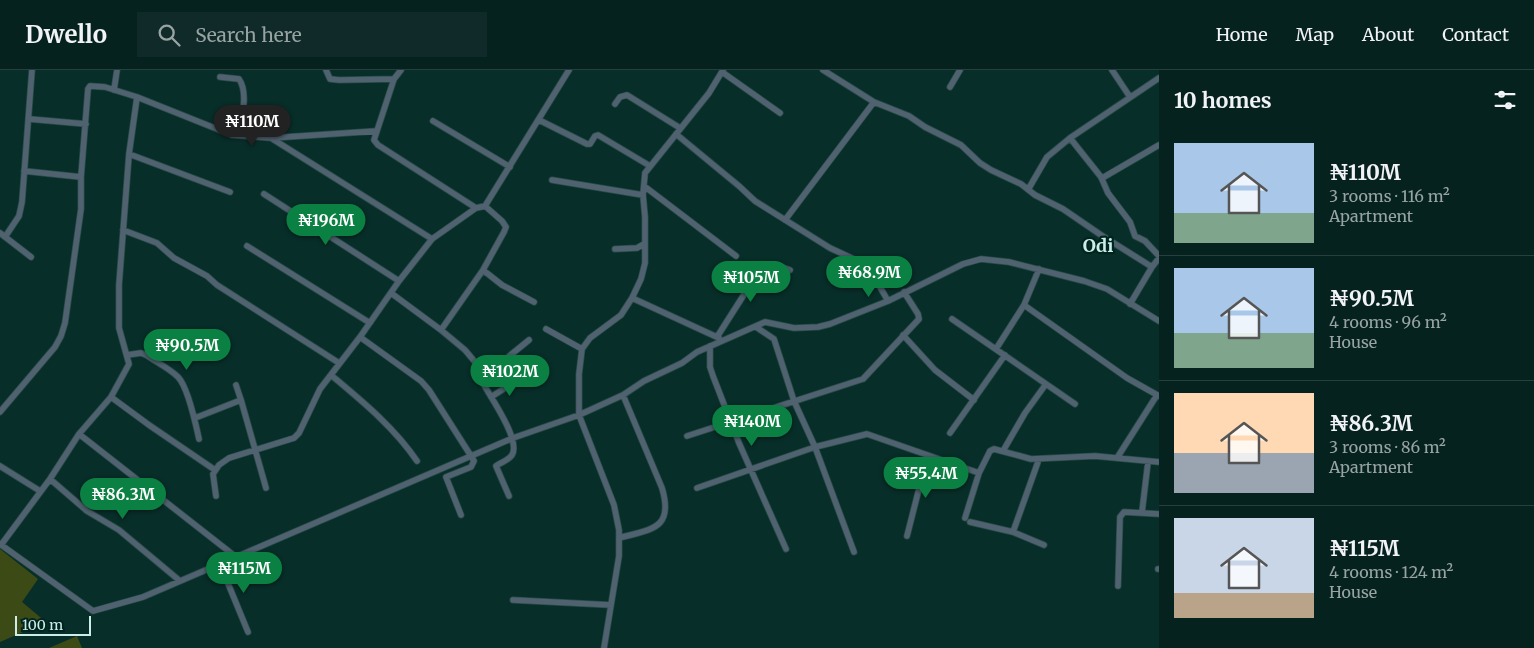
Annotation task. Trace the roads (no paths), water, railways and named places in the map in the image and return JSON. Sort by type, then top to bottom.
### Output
[{"type":"street","points":[[6,237],[19,216],[22,202],[32,70]]},
{"type":"street","points":[[114,90],[117,70]]},
{"type":"street","points":[[326,70],[330,79],[394,79]]},
{"type":"street","points":[[401,70],[394,79],[374,140],[378,145],[476,208]]},
{"type":"street","points":[[822,70],[874,102],[910,116],[961,146],[991,170],[1029,188],[1035,195],[1063,209],[1152,267]]},
{"type":"street","points":[[950,87],[960,70]]},
{"type":"street","points":[[1112,70],[1130,98]]},
{"type":"street","points":[[216,496],[212,478],[219,465],[229,458],[294,438],[299,432],[320,390],[432,238],[476,208],[485,206],[539,120],[566,71]]},
{"type":"street","points":[[604,648],[619,556],[619,530],[614,505],[579,415],[579,374],[582,349],[590,338],[621,315],[641,279],[645,263],[643,195],[645,173],[709,92],[723,71],[780,113]]},
{"type":"street","points":[[220,77],[239,80],[243,86],[244,94],[239,135]]},
{"type":"street","points":[[1029,188],[1047,157],[1070,138],[1159,78]]},
{"type":"street","points":[[0,412],[55,347],[65,323],[82,209],[81,178],[90,86],[94,85],[137,97],[232,135],[271,138],[377,131]]},
{"type":"street","points":[[615,104],[620,97],[627,95],[680,128]]},
{"type":"street","points":[[137,97],[129,154],[119,284],[119,328],[129,364],[111,397],[80,434],[50,479],[0,544],[93,611],[142,597],[513,438],[579,415],[623,395],[644,381],[682,363],[697,352],[765,322],[794,328],[818,327],[888,301],[964,264],[981,259],[1009,262],[1039,269],[1107,289],[1159,322]]},
{"type":"street","points":[[786,220],[874,102]]},
{"type":"street","points":[[29,119],[86,124]]},
{"type":"street","points":[[539,120],[587,144],[590,144],[595,136],[598,135],[650,166]]},
{"type":"street","points":[[433,121],[510,167]]},
{"type":"street","points":[[676,134],[739,186],[755,202],[830,248],[858,261],[872,273],[888,301]]},
{"type":"street","points":[[271,138],[432,238]]},
{"type":"street","points":[[1070,138],[1100,177],[1108,193],[1130,222],[1135,236],[1146,241],[1159,257],[1130,304]]},
{"type":"street","points":[[1100,177],[1104,177],[1159,145]]},
{"type":"street","points":[[129,154],[230,192]]},
{"type":"street","points":[[24,172],[81,178]]},
{"type":"street","points":[[552,180],[643,195]]},
{"type":"street","points":[[644,186],[736,256]]},
{"type":"street","points":[[264,194],[399,281]]},
{"type":"street","points":[[441,330],[483,270],[506,227],[485,206]]},
{"type":"street","points":[[123,230],[157,243],[174,258],[207,276],[217,285],[339,363]]},
{"type":"street","points":[[0,233],[30,256]]},
{"type":"street","points":[[615,249],[637,248],[644,244]]},
{"type":"street","points":[[247,246],[370,323]]},
{"type":"street","points":[[717,337],[745,293],[776,265],[790,270]]},
{"type":"street","points":[[996,349],[1024,305],[1039,269]]},
{"type":"street","points":[[483,270],[502,284],[534,302]]},
{"type":"street","points":[[687,436],[863,379],[919,319],[918,314],[904,292]]},
{"type":"street","points":[[391,293],[465,350],[486,375]]},
{"type":"street","points":[[632,298],[724,340]]},
{"type":"street","points":[[1024,305],[1121,374],[1158,396],[1118,458]]},
{"type":"street","points":[[952,318],[1075,404]]},
{"type":"street","points":[[756,327],[774,339],[794,401],[815,447],[854,552]]},
{"type":"street","points":[[546,329],[582,349]]},
{"type":"street","points":[[903,335],[935,370],[974,400]]},
{"type":"street","points":[[360,337],[421,381],[429,390],[474,461],[472,467],[446,477],[461,515]]},
{"type":"street","points":[[509,496],[496,466],[512,455],[514,450],[513,438],[483,381],[486,375],[530,340]]},
{"type":"street","points":[[710,346],[710,367],[750,470],[786,549]]},
{"type":"street","points":[[127,354],[141,353],[146,355],[179,377],[195,418],[199,439]]},
{"type":"street","points":[[950,433],[1005,355]]},
{"type":"street","points":[[331,375],[377,414],[406,445],[416,461]]},
{"type":"street","points":[[491,397],[519,380]]},
{"type":"street","points":[[1003,451],[1025,413],[1046,384]]},
{"type":"street","points":[[236,385],[257,450],[266,488]]},
{"type":"street","points":[[619,538],[660,525],[665,515],[666,502],[662,488],[623,395]]},
{"type":"street","points":[[111,397],[148,425],[215,470]]},
{"type":"street","points":[[195,418],[241,400]]},
{"type":"street","points":[[80,434],[236,557]]},
{"type":"street","points":[[696,488],[815,447],[867,434],[979,473]]},
{"type":"street","points":[[1044,545],[1013,532],[967,520],[979,473],[990,451],[994,449],[1031,459],[1064,456],[1159,462]]},
{"type":"street","points":[[907,536],[923,473],[930,457]]},
{"type":"street","points":[[1013,532],[1039,459]]},
{"type":"street","points":[[1142,512],[1148,462]]},
{"type":"street","points":[[0,466],[40,491]]},
{"type":"street","points":[[50,479],[87,511],[119,530],[180,581]]},
{"type":"street","points":[[1118,586],[1120,517],[1124,512],[1159,514]]},
{"type":"street","points":[[220,564],[248,632]]},
{"type":"street","points":[[513,600],[611,606]]},
{"type":"district","name":"Odi","points":[[1098,246]]}]
